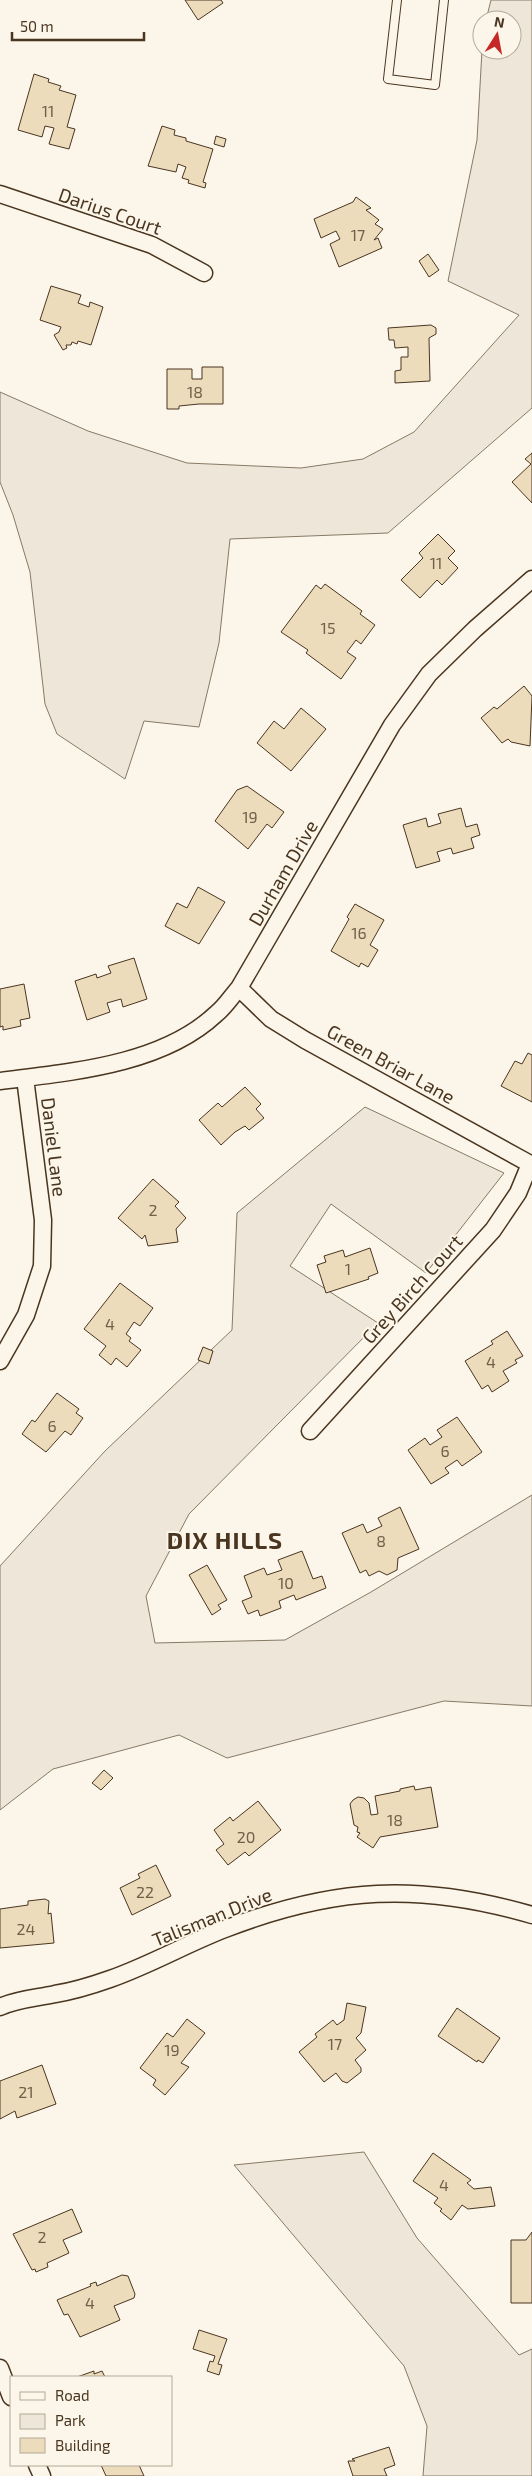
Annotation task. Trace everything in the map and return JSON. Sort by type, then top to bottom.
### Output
[{"type":"street","name":"Darius Court","points":[[0,194],[152,245],[204,273]]},
{"type":"street","name":"Durham Drive","points":[[0,1081],[114,1064],[155,1052],[216,1015],[239,988],[392,725],[430,674],[475,629],[532,579]]},
{"type":"street","name":"Green Briar Lane","points":[[239,988],[271,1019],[305,1040],[531,1164]]},
{"type":"street","name":"Daniel Lane","points":[[0,1361],[26,1314],[42,1266],[43,1220],[25,1078]]},
{"type":"street","name":"Grey Birch Court","points":[[310,1431],[493,1230],[518,1193],[531,1164]]},
{"type":"street","name":"Talisman Drive","points":[[0,2007],[110,1980],[223,1930],[282,1909],[332,1899],[382,1892],[434,1894],[490,1903],[532,1915]]},
{"type":"street","points":[[0,2368],[10,2394]]},
{"type":"lane","points":[[397,0],[388,78],[435,85],[444,0]]},
{"type":"green space","points":[[491,0],[532,0],[532,408],[388,533],[230,539],[219,643],[199,727],[144,721],[125,779],[57,734],[45,704],[30,572],[13,515],[0,482],[0,392],[88,431],[187,463],[301,468],[363,459],[414,432],[519,315],[448,281],[477,140],[481,60],[522,60],[522,10],[488,10]]},
{"type":"green space","points":[[365,1107],[504,1173],[426,1273],[331,1204],[290,1266],[378,1323],[189,1514],[146,1596],[155,1643],[285,1640],[371,1592],[532,1495],[532,1706],[444,1701],[227,1758],[179,1735],[53,1769],[0,1810],[0,1566],[105,1451],[232,1330],[237,1213]]},
{"type":"green space","points":[[364,2152],[417,2238],[519,2355],[532,2349],[532,2476],[423,2476],[427,2426],[404,2366],[234,2165]]},
{"type":"building","points":[[185,0],[221,0],[223,3],[198,20]]},
{"type":"building","points":[[34,74],[49,79],[48,82],[61,86],[59,90],[76,95],[67,127],[75,129],[69,149],[49,144],[54,128],[45,126],[42,137],[18,130]]},
{"type":"building","points":[[162,126],[175,130],[174,135],[186,138],[186,141],[213,149],[203,182],[206,183],[205,188],[188,183],[189,180],[182,178],[186,167],[178,164],[176,172],[148,166]]},
{"type":"building","points":[[216,136],[226,139],[224,147],[214,144]]},
{"type":"building","points":[[356,197],[371,208],[366,210],[379,220],[375,224],[383,229],[374,240],[378,238],[382,248],[339,267],[330,244],[340,239],[336,231],[321,238],[314,219],[353,202]]},
{"type":"building","points":[[428,254],[439,270],[429,277],[419,261]]},
{"type":"building","points":[[51,286],[81,295],[78,303],[89,307],[90,302],[103,307],[91,345],[78,341],[77,344],[72,342],[71,345],[66,345],[67,348],[63,350],[54,335],[59,332],[61,327],[40,320]]},
{"type":"building","points":[[431,325],[436,328],[436,334],[429,338],[430,381],[395,383],[395,371],[401,370],[401,357],[408,357],[408,347],[395,348],[394,340],[389,340],[388,328]]},
{"type":"building","points":[[202,367],[223,367],[223,404],[199,404],[179,406],[179,409],[167,409],[167,369],[192,369],[192,379],[202,379]]},
{"type":"building","points":[[532,453],[532,503],[512,482],[531,464],[525,459]]},
{"type":"building","points":[[438,534],[455,551],[448,558],[458,568],[442,585],[437,580],[420,598],[401,580],[423,558],[419,553]]},
{"type":"building","points":[[325,584],[362,611],[360,614],[375,625],[361,644],[356,640],[347,652],[356,658],[341,679],[306,653],[308,650],[281,632],[316,585],[321,589]]},
{"type":"building","points":[[524,686],[532,696],[530,746],[511,742],[508,739],[502,743],[481,718],[494,707],[497,709]]},
{"type":"building","points":[[301,708],[326,729],[291,771],[257,743],[274,721],[284,729]]},
{"type":"building","points":[[247,786],[284,812],[272,828],[267,824],[248,849],[215,821],[237,790]]},
{"type":"building","points":[[461,808],[466,827],[477,824],[480,835],[471,838],[474,848],[453,854],[451,848],[437,852],[440,861],[416,868],[403,825],[426,818],[428,827],[441,823],[438,814]]},
{"type":"building","points":[[198,887],[225,902],[199,944],[165,926],[177,903],[187,908]]},
{"type":"building","points":[[355,904],[384,920],[370,945],[378,950],[368,967],[361,963],[359,967],[331,951]]},
{"type":"building","points":[[134,958],[147,999],[123,1007],[121,999],[107,1003],[110,1012],[87,1020],[75,981],[96,974],[97,978],[111,973],[108,966]]},
{"type":"building","points":[[24,984],[30,1018],[20,1020],[21,1026],[3,1030],[3,1026],[0,1027],[0,989]]},
{"type":"building","points":[[528,1053],[532,1055],[532,1102],[501,1086],[515,1061],[522,1064]]},
{"type":"building","points":[[245,1087],[261,1104],[256,1109],[264,1118],[249,1130],[245,1126],[235,1132],[221,1145],[199,1120],[218,1103],[222,1107]]},
{"type":"building","points":[[153,1179],[179,1202],[175,1206],[186,1218],[176,1229],[178,1242],[148,1246],[145,1235],[142,1239],[118,1218]]},
{"type":"building","points":[[370,1248],[378,1273],[368,1277],[369,1279],[326,1293],[317,1265],[326,1262],[324,1256],[343,1250],[345,1257]]},
{"type":"building","points":[[120,1283],[153,1308],[140,1326],[134,1322],[126,1334],[131,1338],[129,1341],[141,1350],[127,1367],[116,1358],[111,1365],[99,1355],[106,1346],[84,1329]]},
{"type":"building","points":[[507,1331],[523,1356],[515,1360],[517,1363],[503,1371],[509,1381],[492,1392],[488,1385],[482,1389],[465,1361],[493,1344],[491,1341]]},
{"type":"building","points":[[203,1347],[213,1351],[209,1364],[198,1360]]},
{"type":"building","points":[[57,1393],[79,1409],[76,1413],[83,1418],[71,1435],[65,1431],[46,1452],[22,1434],[32,1420],[35,1422]]},
{"type":"building","points":[[457,1417],[482,1452],[462,1466],[457,1460],[445,1468],[449,1473],[431,1484],[408,1450],[425,1438],[430,1445],[442,1437],[437,1430]]},
{"type":"building","points":[[400,1507],[419,1549],[398,1558],[397,1570],[387,1575],[379,1571],[369,1576],[366,1570],[360,1573],[342,1533],[363,1524],[367,1533],[382,1526],[378,1518]]},
{"type":"building","points":[[302,1551],[313,1579],[322,1576],[326,1588],[296,1600],[294,1595],[279,1601],[281,1608],[260,1616],[258,1610],[248,1614],[242,1601],[252,1597],[244,1576],[264,1568],[267,1575],[282,1570],[278,1560]]},
{"type":"building","points":[[207,1565],[227,1600],[218,1605],[221,1609],[212,1615],[189,1575]]},
{"type":"building","points":[[104,1770],[113,1778],[101,1790],[92,1783]]},
{"type":"building","points":[[414,1786],[415,1790],[431,1787],[438,1827],[380,1837],[373,1848],[357,1837],[360,1833],[357,1832],[358,1827],[354,1825],[350,1804],[353,1800],[358,1797],[364,1798],[369,1803],[371,1815],[378,1814],[375,1796]]},
{"type":"building","points":[[258,1801],[281,1830],[249,1856],[245,1852],[228,1865],[216,1850],[224,1844],[214,1830],[230,1817],[233,1821]]},
{"type":"building","points":[[156,1865],[171,1896],[132,1915],[120,1888],[140,1878],[138,1874]]},
{"type":"building","points":[[45,1899],[49,1901],[48,1914],[51,1913],[54,1943],[0,1948],[0,1909],[28,1905],[28,1901]]},
{"type":"building","points":[[347,2003],[366,2007],[361,2033],[356,2038],[366,2050],[355,2060],[361,2068],[361,2072],[347,2083],[342,2081],[336,2073],[324,2082],[299,2052],[317,2037],[315,2034],[333,2020],[337,2025],[344,2020]]},
{"type":"building","points":[[457,2008],[500,2038],[483,2063],[478,2060],[477,2062],[438,2036]]},
{"type":"building","points":[[187,2019],[205,2033],[181,2063],[189,2067],[165,2095],[153,2085],[156,2080],[140,2068],[167,2033],[173,2037]]},
{"type":"building","points":[[42,2065],[56,2104],[17,2118],[15,2111],[0,2119],[0,2081]]},
{"type":"building","points":[[433,2153],[471,2180],[467,2183],[474,2189],[491,2187],[495,2206],[468,2209],[462,2205],[451,2220],[440,2211],[442,2209],[434,2203],[438,2198],[413,2181]]},
{"type":"building","points":[[72,2209],[82,2232],[63,2240],[69,2253],[47,2263],[48,2267],[36,2272],[35,2269],[32,2270],[13,2234]]},
{"type":"building","points":[[532,2232],[532,2303],[511,2303],[511,2240],[526,2240]]},
{"type":"building","points":[[122,2275],[128,2276],[135,2294],[134,2298],[114,2306],[120,2320],[80,2337],[68,2314],[64,2315],[57,2300],[91,2286],[90,2284],[96,2282],[97,2286]]},
{"type":"building","points":[[199,2330],[227,2339],[218,2364],[222,2365],[219,2375],[207,2371],[210,2361],[213,2362],[215,2356],[193,2349]]},
{"type":"building","points":[[94,2371],[94,2374],[102,2371],[104,2376],[80,2376]]},
{"type":"building","points":[[389,2447],[395,2465],[384,2469],[387,2476],[353,2476],[348,2461],[355,2461],[352,2459]]},
{"type":"building","points":[[101,2466],[139,2466],[144,2476],[106,2476]]},
{"type":"district","name":"DIX HILLS","points":[[225,1541]]}]
